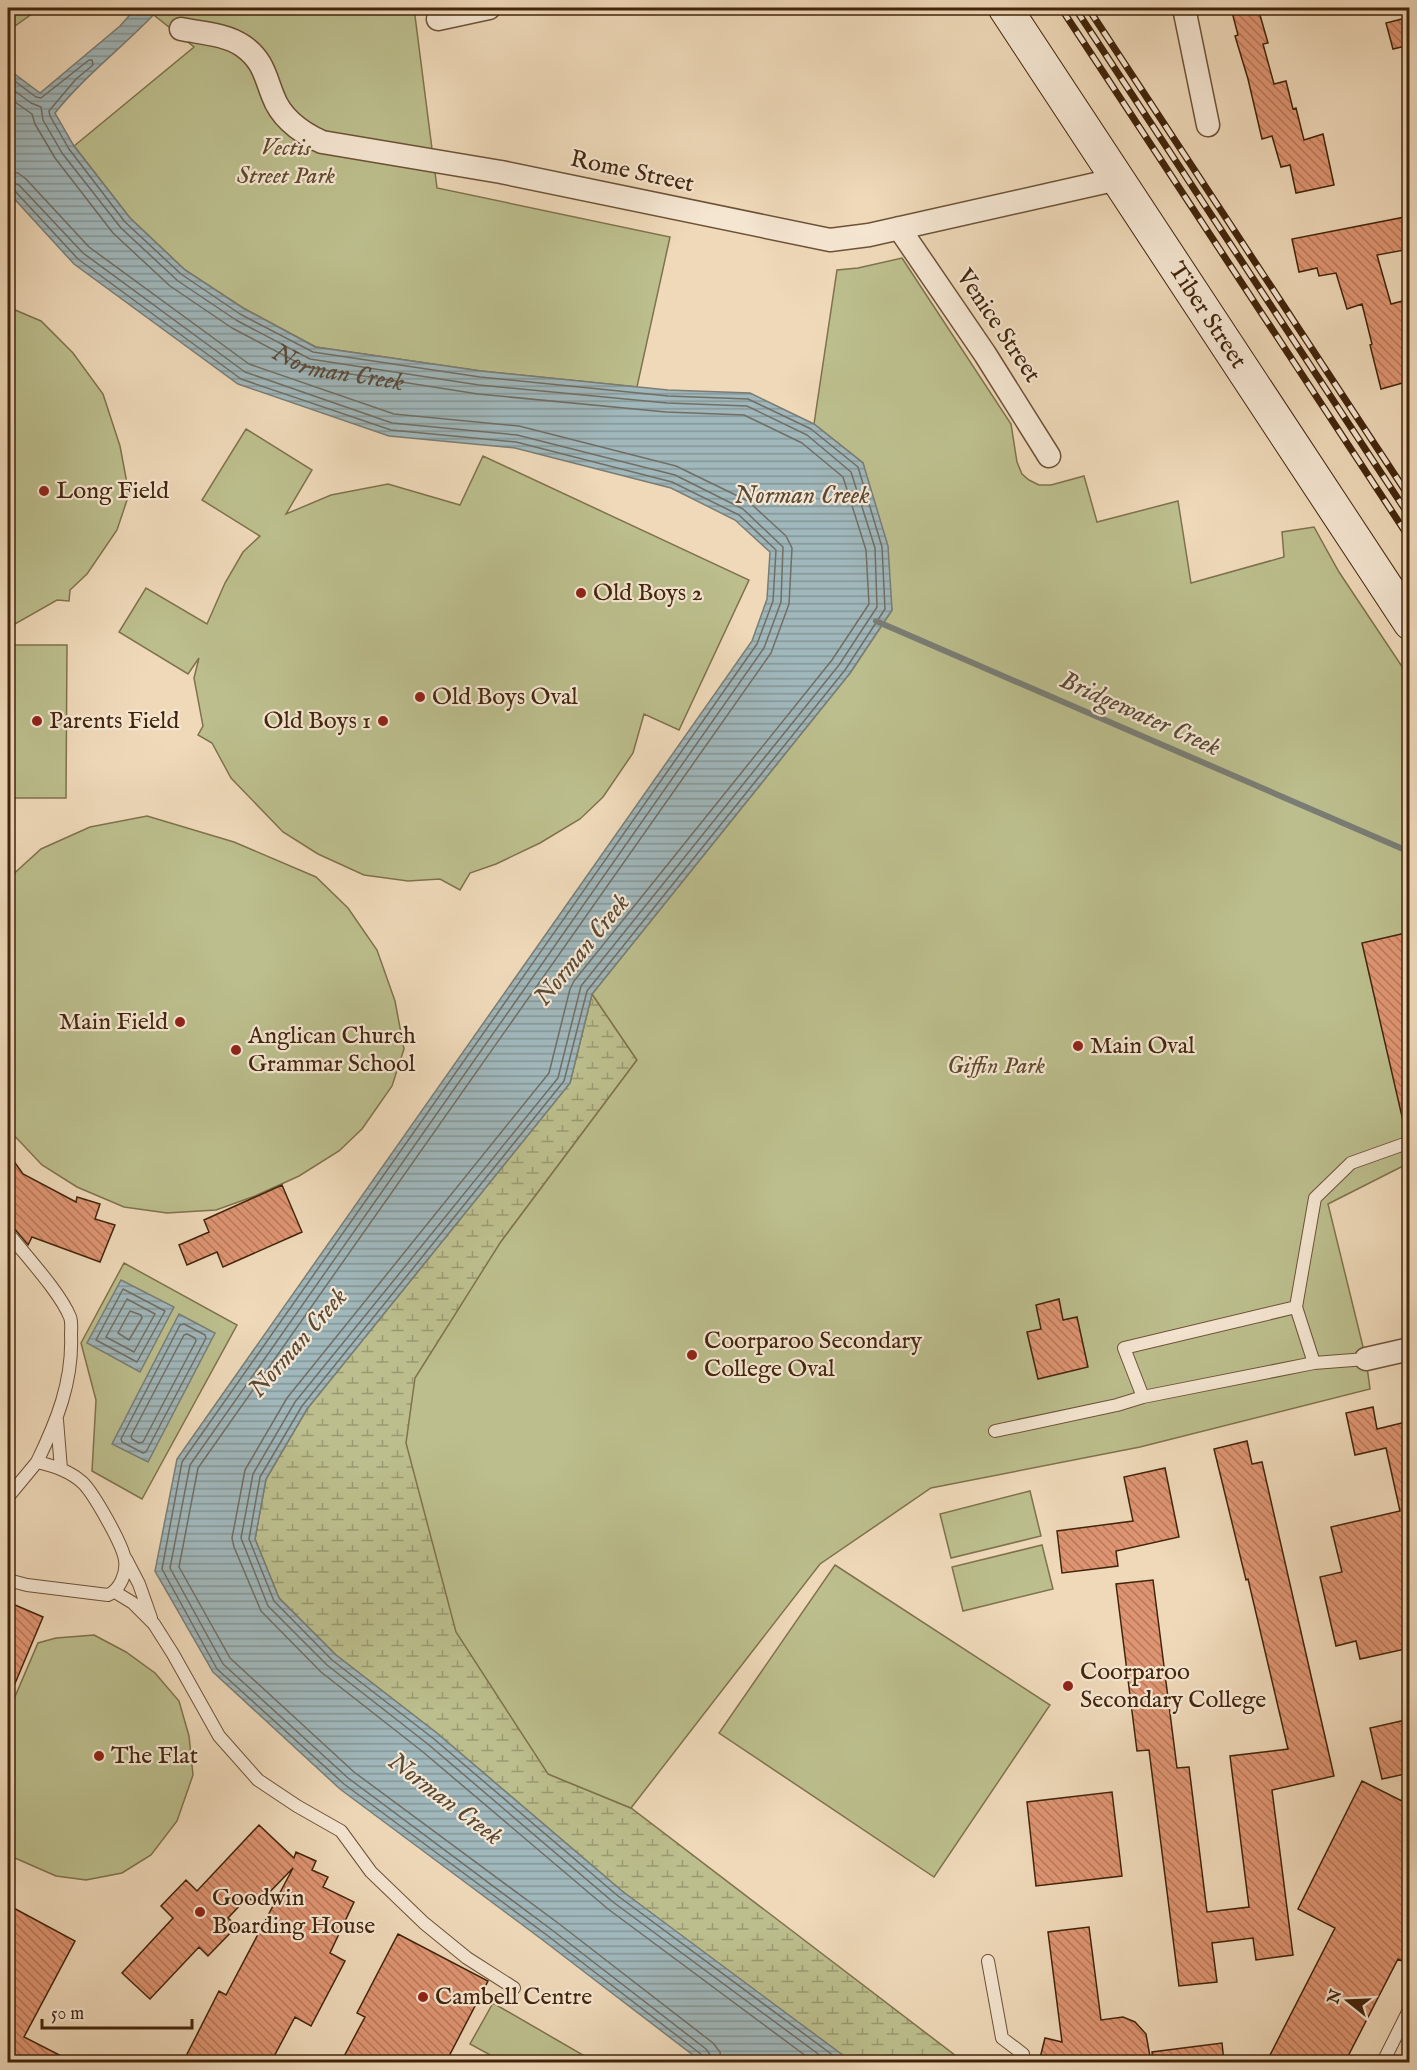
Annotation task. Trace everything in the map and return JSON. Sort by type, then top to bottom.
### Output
[{"type":"main road","name":"Tiber Street","points":[[1005,8],[1410,623]]},
{"type":"street","points":[[438,19],[489,8]]},
{"type":"street","points":[[1184,8],[1208,125]]},
{"type":"street","name":"Rome Street","points":[[181,29],[225,38],[244,47],[265,70],[274,98],[282,112],[300,129],[322,142],[501,172],[830,240],[853,238],[1118,179]]},
{"type":"street","name":"Venice Street","points":[[899,228],[997,372],[1049,456]]},
{"type":"street","points":[[1366,1359],[1410,1349]]},
{"type":"lane","points":[[1314,1363],[1296,1306],[1315,1198],[1351,1163],[1410,1142]]},
{"type":"lane","points":[[8,1233],[53,1290],[71,1318],[72,1355],[67,1388],[37,1462],[8,1497]]},
{"type":"lane","points":[[1143,1397],[1124,1348],[1296,1306]]},
{"type":"lane","points":[[995,1431],[1118,1406],[1143,1397],[1314,1363],[1366,1359]]},
{"type":"lane","points":[[57,1416],[61,1468]]},
{"type":"lane","points":[[37,1462],[61,1468],[85,1484],[106,1517],[139,1584],[154,1624],[219,1737],[258,1780],[341,1831],[370,1872],[424,1923],[467,1958],[514,1988]]},
{"type":"lane","points":[[8,1580],[108,1595],[115,1592],[125,1572],[125,1558]]},
{"type":"lane","points":[[115,1592],[133,1603],[154,1624]]},
{"type":"lane","points":[[988,1961],[1002,2038],[1023,2054],[1024,2062]]},
{"type":"lane","points":[[1383,2062],[1410,2008]]},
{"type":"green space","points":[[8,8],[40,8],[8,31]]},
{"type":"green space","name":"Vectis Street Park","points":[[145,8],[414,8],[437,188],[670,237],[637,387],[481,371],[316,347],[243,308],[185,270],[130,218],[74,146],[194,47]]},
{"type":"green space","name":"Giffin Park","points":[[902,258],[1011,424],[1017,462],[1022,474],[1029,480],[1039,485],[1051,485],[1084,476],[1097,522],[1178,501],[1191,583],[1284,557],[1282,532],[1314,527],[1339,572],[1409,677],[1409,1163],[1328,1204],[1366,1359],[1370,1389],[1140,1447],[931,1488],[820,1564],[631,1808],[548,1774],[456,1632],[406,1443],[415,1378],[500,1243],[637,1060],[592,994],[850,673],[892,610],[863,463],[814,424],[837,270],[858,268]]},
{"type":"green space","points":[[8,307],[41,321],[73,353],[103,394],[120,446],[129,494],[117,530],[87,574],[70,590],[69,601],[57,600],[8,628]]},
{"type":"green space","name":"Old Boys Oval","points":[[246,429],[312,470],[286,514],[331,495],[388,484],[460,505],[483,456],[749,580],[679,730],[644,714],[633,753],[603,797],[580,819],[540,843],[496,864],[470,873],[460,890],[440,879],[408,881],[364,875],[318,854],[283,832],[231,778],[212,743],[198,735],[203,726],[194,678],[199,658],[188,674],[119,632],[146,588],[207,624],[225,583],[243,552],[260,536],[202,500]]},
{"type":"green space","name":"Parents Field","points":[[8,645],[67,645],[66,798],[8,798]]},
{"type":"green space","points":[[147,816],[234,842],[316,877],[348,908],[377,950],[395,1001],[404,1049],[392,1086],[362,1129],[339,1151],[299,1176],[255,1196],[216,1210],[167,1213],[124,1207],[77,1187],[42,1165],[8,1129],[8,879],[41,849],[90,827]]},
{"type":"green space","points":[[592,994],[637,1060],[500,1243],[548,1774],[631,1808],[964,2062],[852,2062],[734,1976],[622,1891],[438,1734],[336,1655],[279,1598],[255,1539],[266,1479],[307,1409],[570,1083]]},
{"type":"green space","points":[[124,1263],[237,1325],[142,1499],[92,1471],[96,1400],[81,1343]]},
{"type":"green space","points":[[1030,1491],[1041,1536],[951,1558],[940,1514]]},
{"type":"green space","points":[[1042,1545],[1053,1589],[963,1611],[952,1567]]},
{"type":"green space","points":[[835,1565],[1050,1705],[934,1877],[719,1733]]},
{"type":"green space","name":"The Flat","points":[[94,1635],[126,1652],[155,1673],[179,1701],[189,1736],[193,1775],[177,1821],[151,1855],[122,1873],[86,1880],[56,1876],[8,1855],[8,1713],[38,1643],[56,1638]]},
{"type":"green space","points":[[493,2003],[595,2062],[503,2062],[470,2044]]},
{"type":"water","name":"Norman Creek","points":[[136,8],[160,8],[80,85],[55,113],[74,146],[130,218],[185,270],[243,308],[315,347],[481,371],[668,390],[750,393],[814,424],[863,463],[888,546],[892,610],[850,673],[592,994],[570,1083],[307,1409],[266,1479],[255,1539],[279,1598],[336,1655],[438,1734],[622,1891],[852,2062],[702,2062],[340,1789],[213,1672],[155,1571],[177,1459],[752,641],[767,599],[770,552],[735,520],[671,488],[515,448],[389,436],[238,384],[74,264],[8,192],[8,69],[40,93],[120,26]]},
{"type":"water","points":[[121,1280],[174,1307],[140,1372],[87,1343]]},
{"type":"water","points":[[179,1314],[215,1333],[148,1462],[112,1444]]},
{"type":"building","points":[[1231,8],[1258,8],[1268,43],[1263,44],[1274,84],[1286,81],[1304,140],[1323,134],[1334,185],[1296,193],[1290,165],[1281,167],[1272,136],[1262,139],[1235,36],[1238,35]]},
{"type":"building","points":[[1410,17],[1410,45],[1393,49],[1386,23]]},
{"type":"building","points":[[1405,217],[1410,249],[1377,255],[1391,304],[1410,299],[1410,381],[1381,389],[1362,304],[1347,309],[1336,273],[1319,276],[1317,268],[1299,272],[1292,239]]},
{"type":"building","points":[[1410,932],[1410,1120],[1403,1121],[1362,943]]},
{"type":"building","points":[[8,1153],[23,1174],[76,1202],[77,1197],[100,1204],[95,1219],[115,1225],[100,1262],[32,1237],[28,1245],[10,1225],[8,1222]]},
{"type":"building","points":[[282,1185],[302,1232],[223,1267],[217,1252],[187,1265],[179,1245],[209,1232],[204,1220]]},
{"type":"building","points":[[1059,1299],[1063,1320],[1077,1317],[1088,1367],[1038,1379],[1027,1332],[1041,1329],[1036,1305]]},
{"type":"building","points":[[1373,1407],[1377,1429],[1410,1421],[1410,1648],[1360,1659],[1356,1641],[1336,1646],[1320,1577],[1342,1572],[1331,1527],[1400,1511],[1386,1448],[1355,1455],[1346,1413]]},
{"type":"building","points":[[1247,1441],[1252,1464],[1262,1462],[1334,1776],[1272,1790],[1293,1955],[1256,1960],[1253,1938],[1212,1943],[1217,1982],[1179,1986],[1149,1750],[1137,1751],[1116,1584],[1153,1580],[1177,1768],[1189,1767],[1207,1912],[1249,1907],[1230,1756],[1288,1749],[1248,1579],[1246,1580],[1214,1449]]},
{"type":"building","points":[[1165,1468],[1179,1537],[1116,1551],[1118,1566],[1062,1573],[1057,1531],[1133,1521],[1124,1477]]},
{"type":"building","points":[[8,1602],[43,1617],[8,1700]]},
{"type":"building","points":[[1410,1719],[1410,1773],[1382,1779],[1370,1728]]},
{"type":"building","points":[[1362,1781],[1410,1805],[1410,1965],[1398,1959],[1345,2062],[1280,2062],[1269,2057],[1335,1928],[1298,1909]]},
{"type":"building","points":[[1112,1792],[1122,1876],[1036,1886],[1027,1802]]},
{"type":"building","points":[[259,1825],[294,1858],[296,1852],[316,1861],[312,1870],[328,1877],[323,1887],[354,1902],[330,1953],[345,1961],[311,2026],[295,2017],[271,2062],[183,2062],[219,1991],[226,1995],[293,1868],[259,1903],[247,1898],[228,1918],[237,1926],[208,1956],[199,1947],[150,1999],[122,1973],[173,1918],[161,1906],[186,1880],[197,1891]]},
{"type":"building","points":[[8,1905],[75,1941],[24,2037],[73,2062],[18,2062],[12,2060],[8,2062]]},
{"type":"building","points":[[1089,1927],[1101,2020],[1123,2017],[1135,2022],[1146,2034],[1151,2062],[1039,2062],[1045,2038],[1062,2042],[1048,1932]]},
{"type":"building","name":"Cambell Centre","points":[[398,1934],[488,1981],[446,2062],[341,2062],[365,2017],[357,2013]]},
{"type":"building","points":[[1222,2043],[1224,2062],[1153,2062],[1152,2052]]},
{"type":"waterway","name":"Bridgewater Creek","points":[[876,621],[1410,852]]},
{"type":"railway","points":[[1061,8],[1410,539]]},
{"type":"railway","points":[[1075,8],[1410,517]]},
{"type":"railway","points":[[1088,8],[1410,498]]},
{"type":"place","name":"Long Field","points":[[44,491]]},
{"type":"place","name":"Old Boys 2","points":[[581,593]]},
{"type":"place","name":"Old Boys Oval","points":[[420,697]]},
{"type":"place","name":"Parents Field","points":[[37,721]]},
{"type":"place","name":"Old Boys 1","points":[[383,721]]},
{"type":"place","name":"Main Field","points":[[180,1022]]},
{"type":"place","name":"Main Oval","points":[[1078,1046]]},
{"type":"place","name":"Anglican Church Grammar School","points":[[236,1050]]},
{"type":"place","name":"Coorparoo Secondary College Oval","points":[[692,1355]]},
{"type":"place","name":"Coorparoo Secondary College","points":[[1068,1686]]},
{"type":"place","name":"The Flat","points":[[99,1756]]},
{"type":"place","name":"Goodwin Boarding House","points":[[200,1912]]},
{"type":"place","name":"Cambell Centre","points":[[423,1997]]}]
